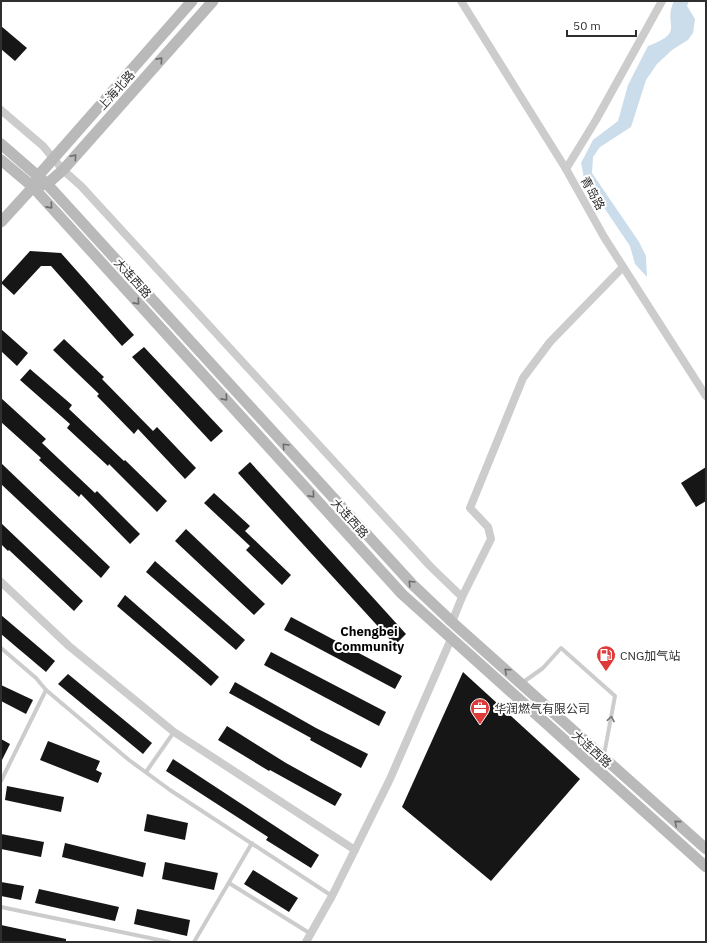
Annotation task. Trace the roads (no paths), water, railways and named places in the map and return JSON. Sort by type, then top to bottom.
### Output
[{"type":"main road","name":"上海北路","points":[[33,187],[47,184],[63,170],[213,1]]},
{"type":"main road","name":"上海北路","points":[[1,222],[33,187],[38,176],[52,159],[190,2]]},
{"type":"main road","points":[[190,2],[200,16]]},
{"type":"main road","name":"大连西路","points":[[1,144],[47,184],[407,578],[452,622],[706,848]]},
{"type":"main road","name":"大连西路","points":[[1,160],[33,187],[402,594],[450,639],[706,867]]},
{"type":"street","name":"青岛路","points":[[461,1],[566,169],[604,237],[706,396]]},
{"type":"street","points":[[566,169],[596,120],[662,1]]},
{"type":"street","points":[[1,110],[43,146],[52,159],[81,186],[430,566],[462,597]]},
{"type":"street","points":[[452,622],[462,597],[491,539],[488,527],[470,508],[524,378],[550,342],[623,267]]},
{"type":"street","points":[[1,582],[69,646],[174,732],[355,850]]},
{"type":"street","points":[[306,942],[332,896],[390,779],[450,639]]},
{"type":"lane","points":[[1,648],[36,678],[46,690],[146,772],[332,896]]},
{"type":"lane","points":[[521,684],[543,668],[561,648],[615,696],[604,758]]},
{"type":"lane","points":[[1,781],[46,690]]},
{"type":"lane","points":[[146,772],[174,732]]},
{"type":"lane","points":[[194,942],[252,843]]},
{"type":"lane","points":[[229,883],[310,934]]},
{"type":"lane","points":[[1,907],[169,942]]},
{"type":"water","points":[[674,1],[689,1],[687,6],[695,19],[693,33],[688,40],[672,50],[657,64],[646,80],[631,127],[600,147],[593,157],[592,173],[639,242],[646,256],[647,277],[635,264],[630,246],[584,178],[581,163],[593,140],[618,121],[628,85],[648,46],[660,41],[670,32],[670,16]]},
{"type":"place","name":"CNG加气站","points":[[606,672]]},
{"type":"place","name":"华润燃气有限公司","points":[[480,725]]},
{"type":"district","name":"Chengbei Community","points":[[369,638]]}]
